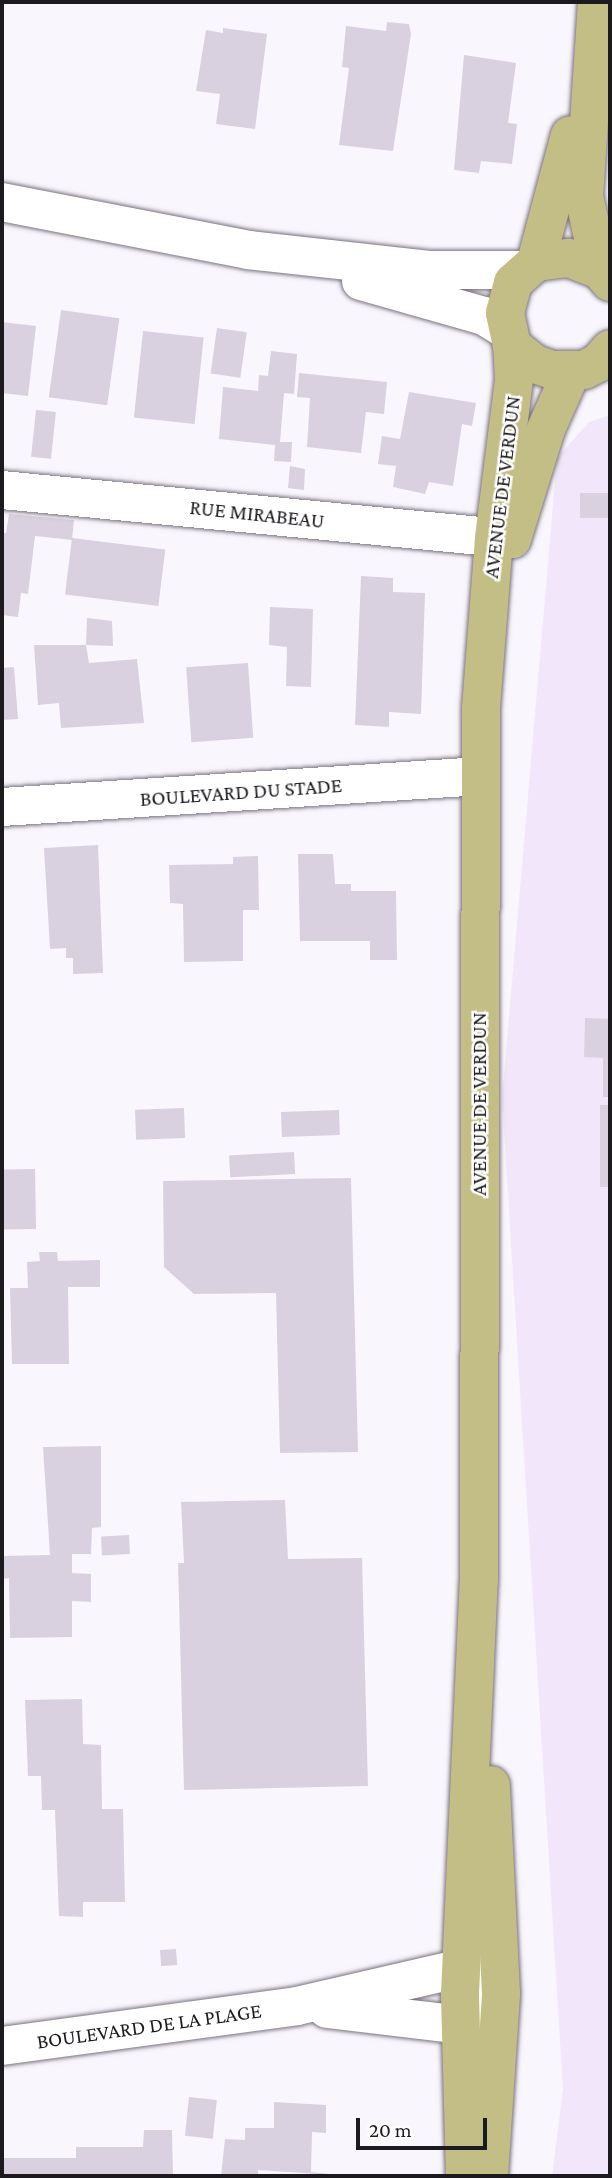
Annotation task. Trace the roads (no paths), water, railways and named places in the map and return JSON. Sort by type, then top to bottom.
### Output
[{"type":"main road","name":"AVENUE DE VERDUN","points":[[479,1581],[479,776],[487,628],[503,539],[514,379],[508,296],[531,266],[597,20]]},
{"type":"main road","name":"AVENUE DE VERDUN","points":[[597,20],[584,196],[605,276]]},
{"type":"main road","name":"AVENUE DE VERDUN","points":[[531,266],[568,258],[605,276]]},
{"type":"main road","name":"AVENUE DE VERDUN","points":[[509,337],[535,364],[597,363]]},
{"type":"main road","name":"AVENUE DE VERDUN","points":[[503,539],[546,429],[597,363]]},
{"type":"main road","points":[[479,1581],[501,1993],[489,2176]]},
{"type":"main road","points":[[465,2176],[461,2025],[471,1968],[479,1581]]},
{"type":"street","points":[[2,202],[248,250],[484,316],[509,337]]},
{"type":"street","points":[[248,250],[429,270],[531,266]]},
{"type":"street","name":"RUE MIRABEAU","points":[[2,490],[503,539]]},
{"type":"street","name":"BOULEVARD DU STADE","points":[[2,807],[479,776]]},
{"type":"street","points":[[495,2066],[471,1968],[499,1919]]},
{"type":"street","name":"BOULEVARD DE LA PLAGE","points":[[2,2046],[297,2006],[471,1968]]},
{"type":"street","name":"BOULEVARD DE LA PLAGE","points":[[297,2006],[461,2025]]}]
